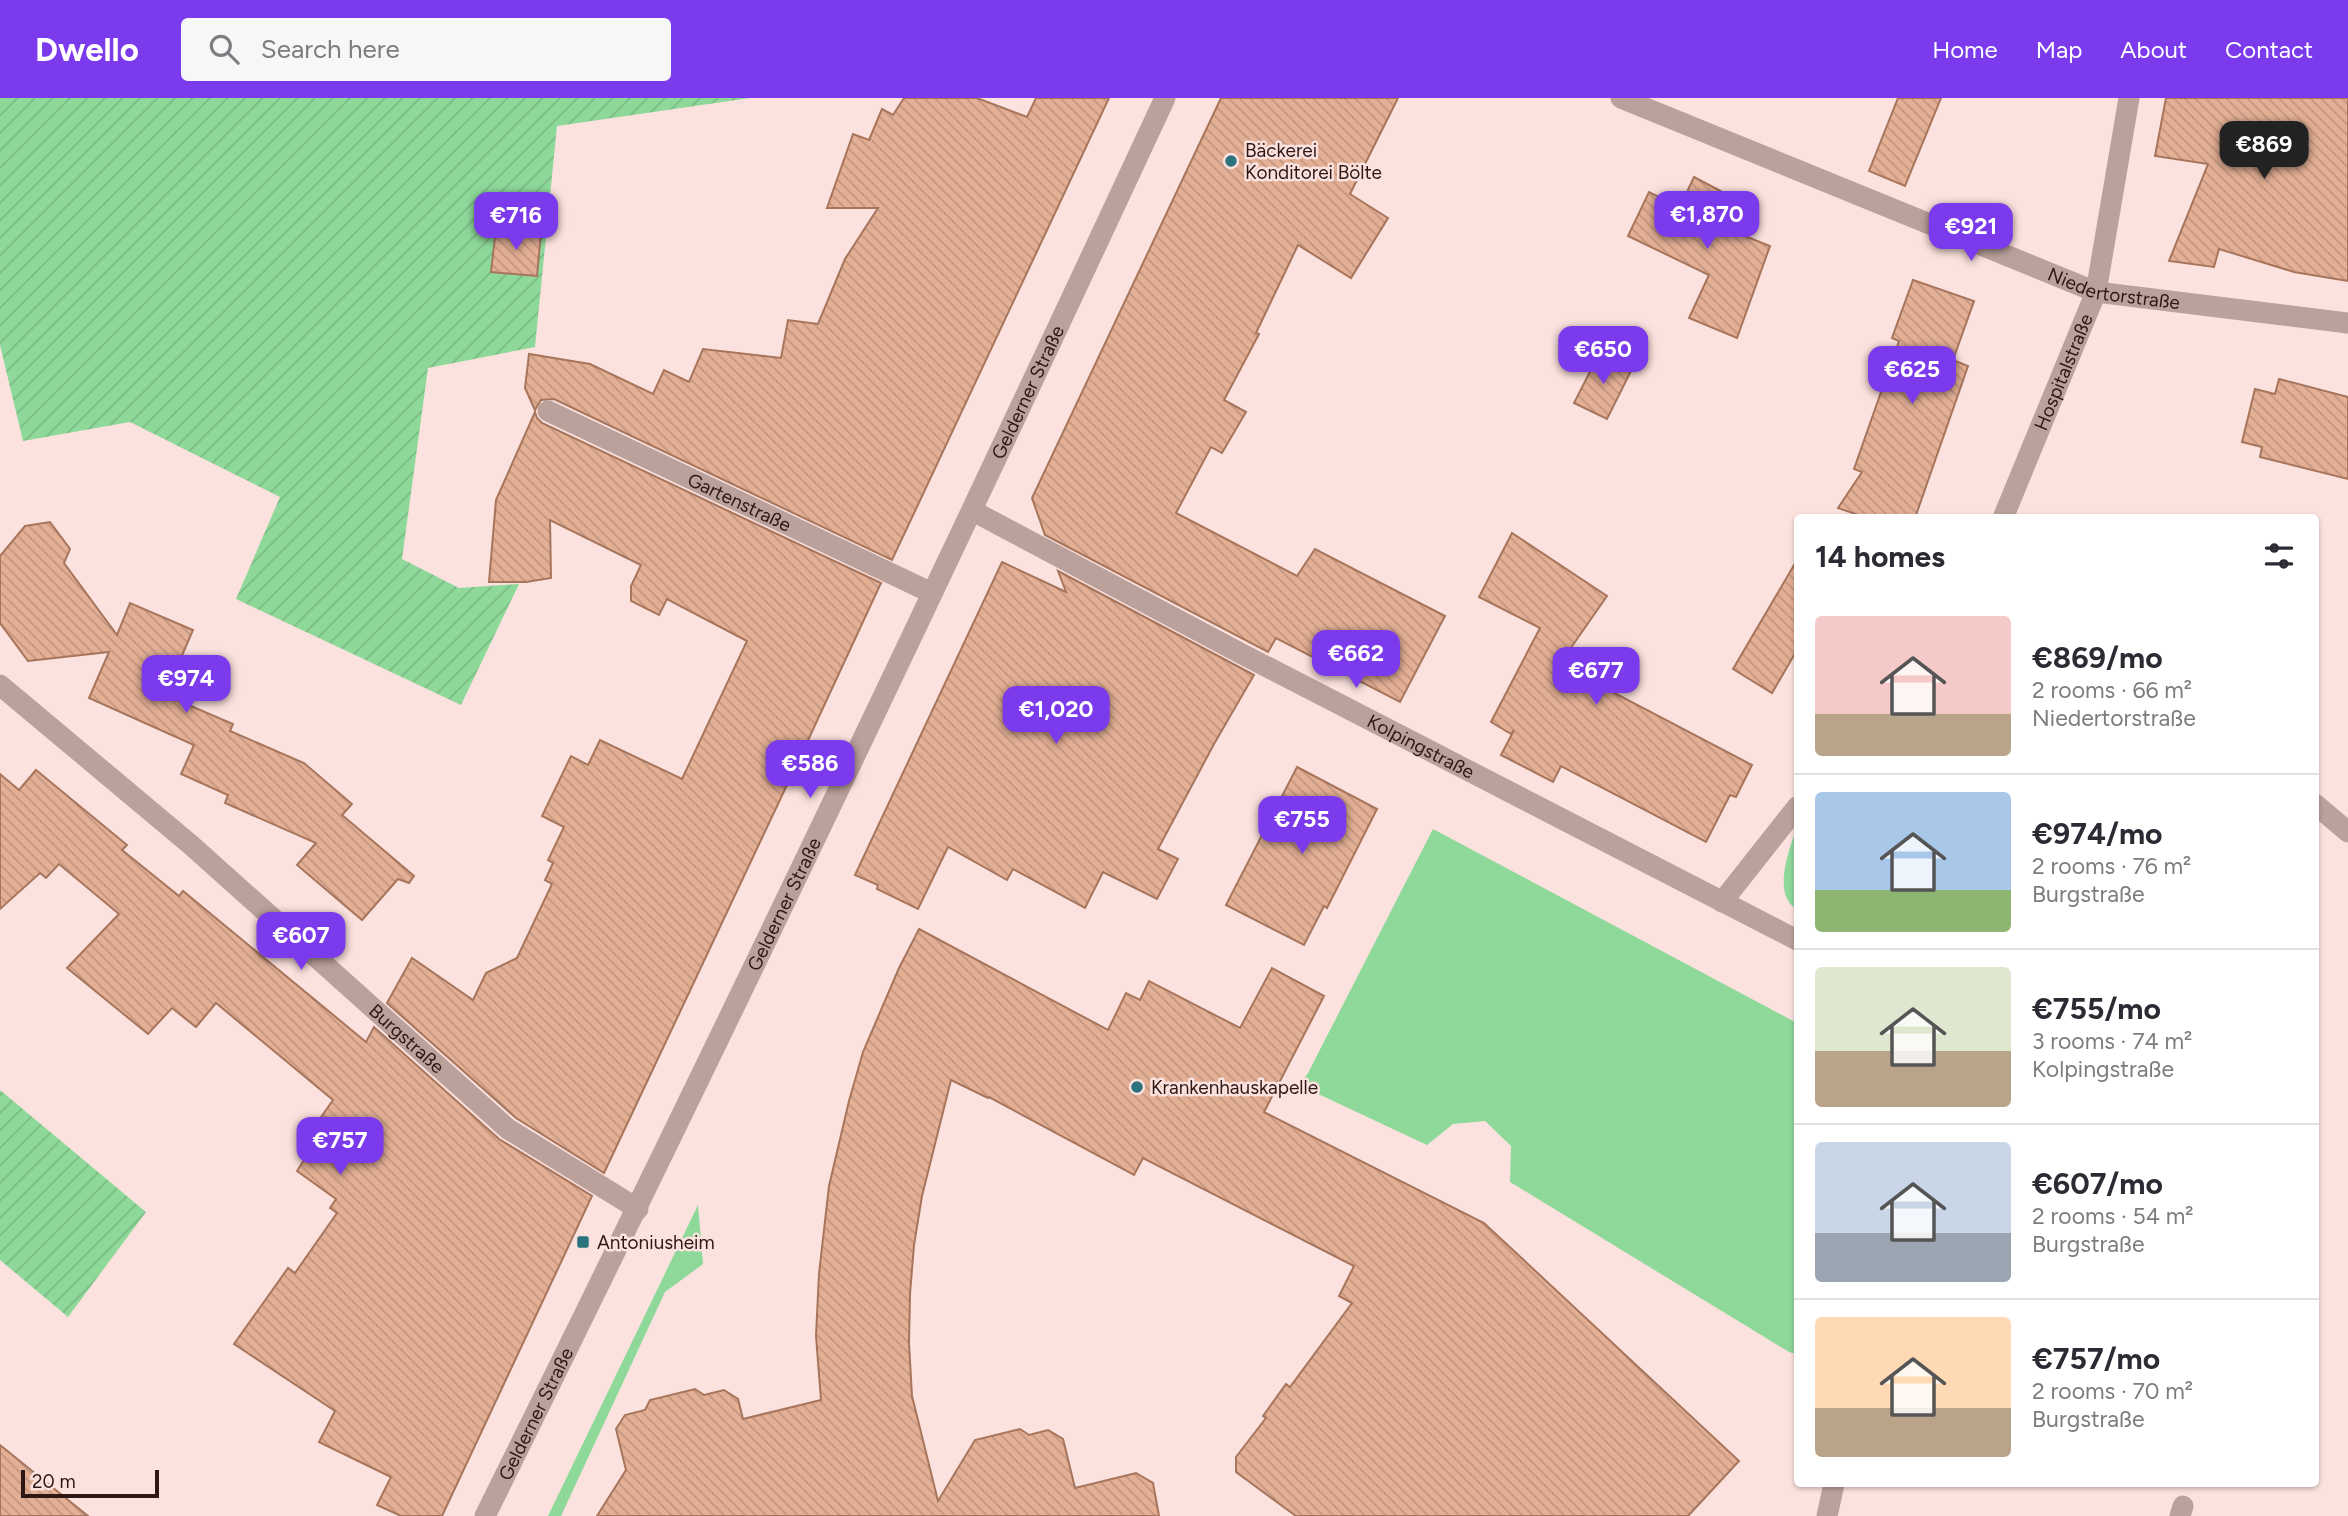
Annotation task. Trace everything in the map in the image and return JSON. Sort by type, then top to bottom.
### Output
[{"type":"street","name":"Gelderner Straße","points":[[485,1516],[638,1209],[973,511],[1165,98]]},
{"type":"street","name":"Niedertorstraße","points":[[1621,98],[2096,292],[2348,323]]},
{"type":"street","name":"Hospitalstraße","points":[[2005,514],[2096,292],[2129,98]]},
{"type":"street","name":"Gartenstraße","points":[[548,411],[932,593]]},
{"type":"street","name":"Kolpingstraße","points":[[973,511],[1242,654],[1794,938]]},
{"type":"street","name":"Burgstraße","points":[[0,685],[191,845],[508,1129],[638,1209]]},
{"type":"street","points":[[2319,807],[2348,832]]},
{"type":"street","points":[[1722,902],[1794,811]]},
{"type":"street","points":[[1827,1516],[1833,1487]]},
{"type":"green space","points":[[0,98],[750,98],[557,126],[535,347],[428,368],[402,559],[459,588],[519,584],[461,705],[236,599],[280,497],[130,422],[23,441],[0,345]]},
{"type":"green space","points":[[1433,829],[1794,1021],[1794,1353],[1510,1182],[1511,1146],[1485,1121],[1453,1124],[1427,1145],[1299,1085],[1308,1073]]},
{"type":"green space","points":[[1794,836],[1794,907],[1785,894],[1787,858]]},
{"type":"green space","points":[[0,1090],[146,1212],[68,1317],[0,1260]]},
{"type":"green space","points":[[698,1205],[703,1264],[665,1292],[561,1516],[548,1516]]},
{"type":"building","points":[[904,98],[977,98],[1027,117],[1036,98],[1109,98],[892,560],[554,399],[541,400],[535,410],[525,388],[529,354],[590,364],[653,394],[664,370],[689,382],[703,349],[781,358],[788,320],[818,324],[845,259],[878,208],[827,208],[853,134],[869,140],[882,109],[893,115]]},
{"type":"building","points":[[1221,98],[1398,98],[1350,194],[1388,218],[1351,278],[1298,245],[1256,333],[1259,334],[1224,400],[1246,412],[1222,453],[1211,447],[1176,513],[1297,576],[1315,549],[1445,616],[1400,702],[1276,638],[1268,652],[1045,535],[1032,498]]},
{"type":"building","points":[[1898,98],[1941,98],[1905,186],[1869,171]]},
{"type":"building","points":[[2166,98],[2348,98],[2348,281],[2294,272],[2219,249],[2214,267],[2169,261],[2208,164],[2155,156]]},
{"type":"building","points":[[1694,177],[1743,203],[1730,230],[1770,246],[1737,338],[1689,318],[1709,275],[1628,236],[1649,192],[1680,207]]},
{"type":"building","points":[[496,228],[541,232],[537,276],[491,272]]},
{"type":"building","points":[[1913,280],[1974,301],[1953,360],[1968,366],[1916,514],[1855,514],[1838,508],[1862,472],[1854,469],[1899,341],[1892,338]]},
{"type":"building","points":[[1600,352],[1632,369],[1607,419],[1574,403]]},
{"type":"building","points":[[2279,379],[2348,397],[2348,479],[2260,457],[2262,447],[2242,442],[2255,389],[2275,394]]},
{"type":"building","points":[[535,412],[542,423],[881,583],[803,751],[801,763],[794,770],[604,1173],[516,1118],[387,1003],[412,958],[473,1000],[486,973],[517,958],[552,884],[545,880],[553,863],[548,860],[564,827],[542,816],[571,756],[588,765],[600,740],[682,779],[747,641],[667,599],[659,615],[631,601],[631,586],[641,565],[550,520],[551,578],[526,582],[489,582],[496,500]]},
{"type":"building","points":[[50,522],[70,549],[64,563],[117,635],[130,603],[193,630],[165,695],[233,724],[230,731],[304,763],[352,804],[342,815],[414,876],[409,883],[398,879],[362,920],[297,865],[316,843],[225,803],[228,795],[181,774],[194,745],[89,698],[109,652],[28,661],[0,623],[0,556],[25,526]]},
{"type":"building","points":[[1512,533],[1607,596],[1568,652],[1587,661],[1578,674],[1752,765],[1736,797],[1730,795],[1706,842],[1561,766],[1553,782],[1501,755],[1514,730],[1511,734],[1491,722],[1540,628],[1479,597]]},
{"type":"building","points":[[1002,562],[1066,592],[1058,571],[1254,675],[1158,849],[1178,859],[1157,899],[1103,872],[1085,908],[1013,869],[1007,880],[948,847],[918,909],[877,889],[878,885],[855,875]]},
{"type":"building","points":[[1794,565],[1794,655],[1772,693],[1733,669]]},
{"type":"building","points":[[1297,767],[1377,809],[1327,908],[1324,906],[1304,945],[1226,905]]},
{"type":"building","points":[[36,770],[127,845],[122,850],[179,896],[183,891],[366,1042],[374,1027],[499,1139],[592,1196],[442,1516],[401,1516],[377,1505],[391,1477],[319,1442],[335,1411],[234,1344],[288,1268],[295,1273],[337,1213],[330,1208],[336,1199],[297,1171],[311,1149],[303,1143],[333,1100],[216,1003],[196,1027],[172,1008],[148,1034],[67,968],[119,914],[59,864],[46,878],[40,873],[0,909],[0,774],[19,790]]},
{"type":"building","points":[[919,929],[1108,1030],[1126,993],[1140,1000],[1149,981],[1240,1028],[1272,968],[1324,996],[1264,1112],[1484,1223],[1739,1461],[1688,1516],[1296,1516],[1236,1472],[1236,1457],[1266,1418],[1263,1416],[1286,1384],[1290,1387],[1352,1303],[1339,1296],[1354,1266],[1143,1158],[1134,1175],[989,1097],[951,1080],[922,1196],[910,1294],[912,1396],[938,1501],[975,1440],[1020,1429],[1029,1435],[1048,1430],[1063,1439],[1075,1488],[1136,1473],[1153,1483],[1159,1516],[597,1516],[626,1470],[616,1429],[625,1415],[645,1410],[650,1400],[695,1389],[704,1395],[724,1390],[738,1399],[743,1419],[821,1400],[816,1336],[819,1274],[829,1186],[863,1052]]},
{"type":"building","points":[[0,1445],[88,1516],[0,1516]]},
{"type":"place","name":"Bäckerei Konditorei Bölte","points":[[1231,161]]},
{"type":"place","name":"Krankenhauskapelle","points":[[1137,1087]]},
{"type":"place","name":"Antoniusheim","points":[[583,1242]]}]
